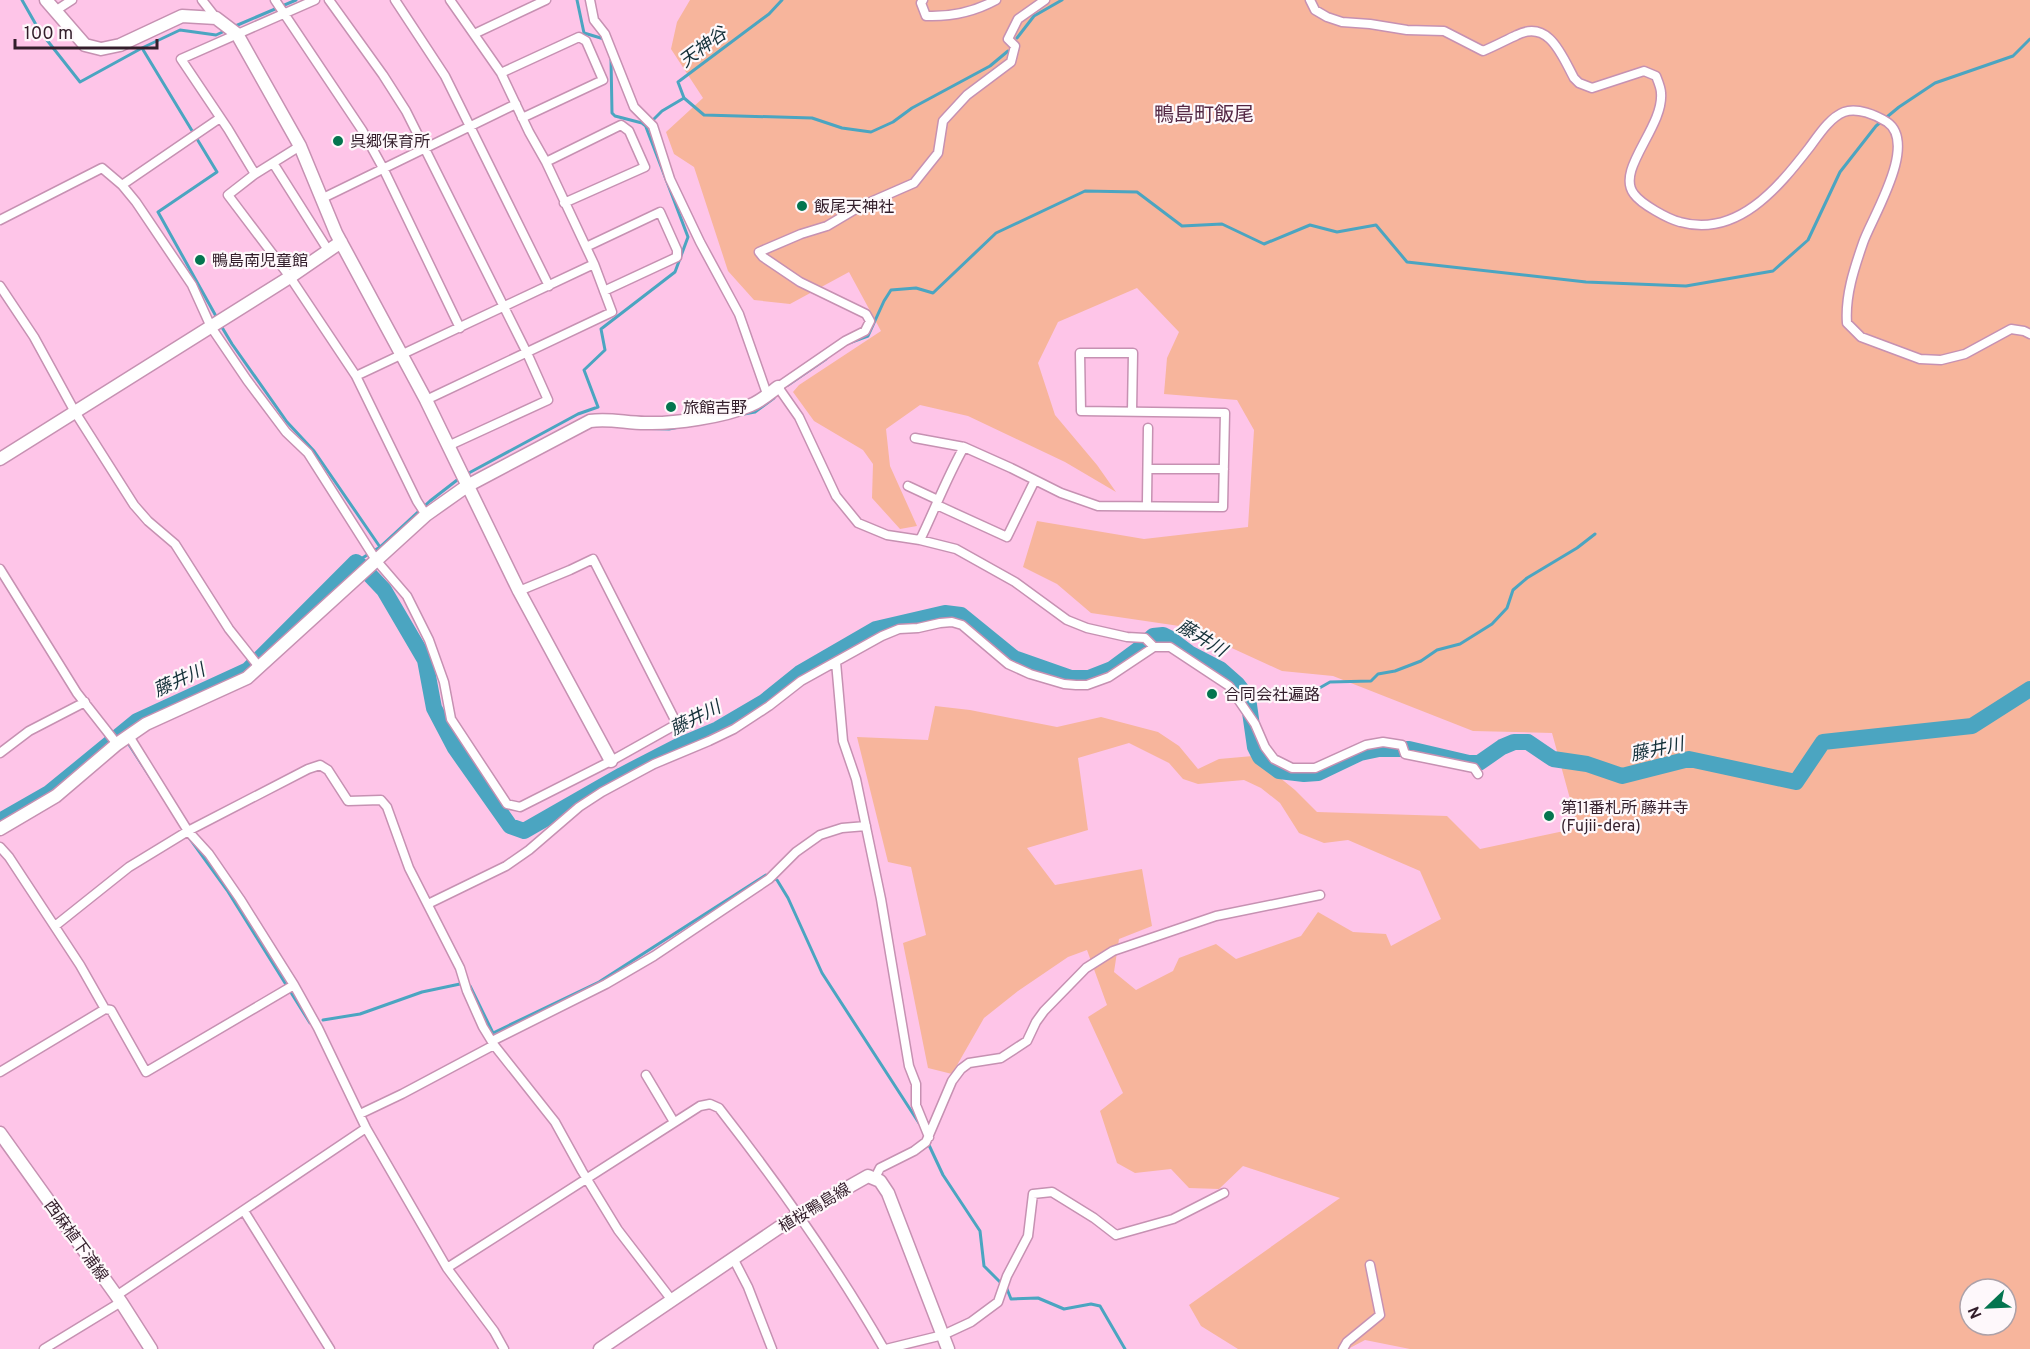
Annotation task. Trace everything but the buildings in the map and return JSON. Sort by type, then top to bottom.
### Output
[{"type":"street","points":[[46,0],[85,45],[101,49],[120,45],[182,16],[221,21]]},
{"type":"street","points":[[55,11],[72,0]]},
{"type":"street","points":[[202,0],[221,21],[237,34],[300,146],[341,242],[426,400],[519,591],[611,761]]},
{"type":"street","points":[[255,174],[181,59],[315,0]]},
{"type":"street","points":[[328,0],[383,75],[406,111],[505,307],[548,400],[448,446]]},
{"type":"street","points":[[394,0],[445,76],[549,286]]},
{"type":"street","points":[[426,400],[612,312],[594,264],[501,73],[450,0]]},
{"type":"street","points":[[474,34],[546,0]]},
{"type":"street","points":[[590,0],[594,20],[605,34],[634,107],[651,123],[670,179],[700,242],[739,314],[768,394]]},
{"type":"street","points":[[923,0],[921,3],[926,16],[944,17],[980,9],[996,0]]},
{"type":"street","points":[[0,829],[56,796],[115,740],[129,736],[146,724],[247,678],[258,664],[426,515],[467,486],[590,421],[604,419],[665,424],[698,419],[751,405],[845,340],[865,331],[870,321],[867,314],[800,282],[763,258],[759,252],[801,234],[827,226],[859,207],[914,183],[938,153],[943,121],[967,95],[1011,62],[1015,46],[1008,39],[1018,19],[1045,0]]},
{"type":"street","points":[[1310,0],[1315,10],[1342,22],[1407,30],[1444,31],[1482,51],[1508,41],[1518,34],[1534,31],[1541,33],[1552,40],[1574,78],[1579,83],[1592,88],[1644,70],[1656,76],[1661,93],[1659,110],[1654,126],[1632,164],[1629,178],[1634,194],[1667,218],[1688,224],[1712,224],[1739,216],[1765,199],[1787,176],[1824,129],[1843,113],[1852,111],[1875,115],[1889,123],[1898,143],[1889,187],[1863,242],[1852,277],[1846,304],[1846,323],[1861,337],[1920,359],[1941,360],[1965,354],[2011,329],[2030,334]]},
{"type":"street","points":[[277,2],[362,130],[383,168],[460,328]]},
{"type":"street","points":[[501,73],[579,37],[586,41],[603,80],[522,118]]},
{"type":"street","points":[[323,198],[516,104]]},
{"type":"street","points":[[122,184],[220,118]]},
{"type":"street","points":[[546,162],[621,125],[629,131],[645,167],[564,203]]},
{"type":"street","points":[[300,146],[255,174],[228,195],[290,277],[356,376],[426,515]]},
{"type":"street","points":[[273,163],[328,250]]},
{"type":"street","points":[[0,220],[102,168],[122,184],[218,322],[247,380],[279,423],[308,453],[376,560],[406,596],[429,640],[444,682],[451,719],[507,804],[520,807],[611,761],[677,724],[593,559],[519,591]]},
{"type":"street","points":[[586,247],[660,212],[678,250],[677,257],[604,291]]},
{"type":"street","points":[[0,459],[290,277],[341,242]]},
{"type":"street","points":[[356,376],[594,264]]},
{"type":"street","points":[[0,286],[34,337],[75,412],[134,505],[148,521],[175,544],[229,629],[258,664]]},
{"type":"street","points":[[915,438],[964,447],[1060,493],[1098,506],[1222,507],[1225,413],[1081,411],[1080,353],[1133,353],[1132,411]]},
{"type":"street","points":[[778,387],[799,417],[836,496],[858,523],[876,532],[956,549],[1015,582],[1067,621],[1087,628],[1171,646],[1229,686],[1255,724],[1265,747],[1274,759],[1292,768],[1315,768],[1366,745],[1383,742],[1399,743],[1405,750],[1405,754],[1474,768],[1478,774]]},
{"type":"street","points":[[1147,501],[1148,428]]},
{"type":"street","points":[[920,540],[945,481],[964,447]]},
{"type":"street","points":[[1148,469],[1224,469]]},
{"type":"street","points":[[908,486],[1007,537],[1035,480]]},
{"type":"street","points":[[2,575],[85,702],[115,740]]},
{"type":"street","points":[[428,904],[506,866],[530,850],[579,807],[602,792],[654,764],[734,729],[801,681],[899,629],[952,622],[962,625],[1008,664],[1030,674],[1076,686],[1098,682],[1150,643]]},
{"type":"street","points":[[836,662],[843,741],[856,779],[881,898],[909,1066],[916,1084],[916,1105],[928,1139]]},
{"type":"street","points":[[0,753],[29,730],[85,702]]},
{"type":"street","points":[[129,736],[187,832],[208,854],[240,899],[318,1028],[366,1128],[447,1268],[494,1331],[504,1349]]},
{"type":"street","points":[[55,926],[129,867],[187,832],[308,769],[320,765],[328,770],[348,801],[381,800],[387,807],[409,868],[460,968],[467,991],[483,1027],[555,1122],[618,1230],[672,1299]]},
{"type":"street","points":[[360,1114],[402,1094],[654,956],[771,877],[796,852],[820,835],[842,828],[866,826]]},
{"type":"street","points":[[0,847],[55,926],[105,1009]]},
{"type":"street","points":[[948,1349],[888,1193],[880,1181],[875,1178],[880,1168],[914,1151],[928,1139],[952,1082],[961,1069],[969,1063],[1001,1058],[1027,1041],[1044,1011],[1098,958],[1216,916],[1320,895]]},
{"type":"street","points":[[0,1072],[105,1009],[111,1010],[146,1072],[291,986]]},
{"type":"street","points":[[646,1075],[674,1122]]},
{"type":"street","points":[[447,1268],[674,1122],[700,1106],[710,1104],[719,1108],[761,1162],[843,1281],[885,1349],[943,1335],[971,1322],[998,1302],[1007,1276],[1028,1236],[1033,1194],[1052,1192],[1094,1218],[1116,1235],[1173,1219],[1224,1193]]},
{"type":"street","points":[[44,1349],[366,1128]]},
{"type":"street","name":"西麻植下浦線","points":[[0,1133],[152,1349]]},
{"type":"street","name":"植桜鴨島線","points":[[600,1349],[797,1215],[868,1176],[875,1178]]},
{"type":"street","points":[[244,1211],[330,1349]]},
{"type":"street","points":[[733,1258],[748,1287],[772,1349]]},
{"type":"street","points":[[1343,1349],[1347,1342],[1380,1315],[1370,1265]]},
{"type":"shaded area","points":[[690,0],[2030,0],[2030,1349],[1410,1349],[1365,1340],[1348,1349],[1238,1349],[1201,1326],[1189,1305],[1340,1198],[1243,1166],[1219,1189],[1189,1188],[1171,1169],[1135,1173],[1117,1163],[1100,1111],[1123,1093],[1088,1017],[1107,1005],[1087,950],[1068,957],[1018,991],[984,1018],[952,1074],[928,1068],[903,943],[926,935],[911,867],[888,862],[857,737],[928,740],[935,706],[970,710],[1057,727],[1101,717],[1158,732],[1179,746],[1198,769],[1219,759],[1253,756],[1295,790],[1317,812],[1447,816],[1480,849],[1578,828],[1552,733],[1473,731],[1333,676],[1282,671],[1186,627],[1091,613],[1057,584],[1023,567],[1037,521],[1144,539],[1248,527],[1254,430],[1237,400],[1164,394],[1167,358],[1179,332],[1137,288],[1058,322],[1038,363],[1055,415],[1097,465],[1116,492],[1065,462],[968,416],[920,405],[886,429],[890,466],[917,526],[900,529],[872,498],[873,464],[863,450],[814,421],[793,392],[799,385],[881,331],[849,272],[790,304],[754,300],[728,271],[694,167],[674,154],[666,132],[703,98],[671,49],[677,22]],"holes":[[[1129,743],[1169,763],[1183,779],[1198,784],[1244,780],[1261,788],[1280,803],[1299,833],[1324,843],[1348,840],[1420,871],[1441,919],[1391,946],[1386,934],[1353,932],[1318,912],[1301,936],[1236,959],[1216,944],[1179,958],[1173,971],[1136,990],[1114,972],[1119,939],[1152,926],[1142,869],[1055,885],[1027,848],[1088,830],[1078,758]]]},
{"type":"waterway","points":[[22,0],[39,30],[80,82],[180,30],[216,35],[227,30]]},
{"type":"waterway","points":[[233,27],[296,0]]},
{"type":"waterway","name":"天神谷","points":[[577,0],[584,33],[604,39]]},
{"type":"waterway","name":"天神谷","points":[[651,122],[662,111],[684,98],[678,82],[769,14],[782,0]]},
{"type":"waterway","points":[[1017,38],[1034,16],[1062,0]]},
{"type":"waterway","points":[[849,343],[868,336],[891,290],[916,288],[933,293],[996,233],[1085,191],[1137,192],[1182,226],[1222,224],[1264,244],[1310,225],[1337,232],[1376,225],[1407,262],[1586,282],[1686,286],[1773,271],[1808,240],[1840,172],[1876,126],[1899,107],[1935,83],[2013,56],[2030,39]]},
{"type":"waterway","points":[[142,48],[217,172],[158,212],[217,318]]},
{"type":"waterway","points":[[684,98],[704,115],[812,118],[842,128],[871,132],[893,122],[912,108],[990,66],[1008,51]]},
{"type":"waterway","name":"天神谷","points":[[611,59],[612,113],[615,116],[642,123],[647,127]]},
{"type":"waterway","points":[[467,474],[578,414],[598,407],[584,370],[605,350],[601,329],[675,272],[688,237],[646,127]]},
{"type":"waterway","points":[[220,324],[287,422],[314,451],[380,547]]},
{"type":"waterway","points":[[788,385],[826,359]]},
{"type":"waterway","points":[[744,414],[755,412],[774,398]]},
{"type":"waterway","points":[[634,428],[679,427]]},
{"type":"waterway","points":[[356,562],[380,547],[430,501],[461,477]]},
{"type":"waterway","points":[[1248,698],[1284,692],[1303,693],[1316,690],[1330,682],[1371,681],[1378,674],[1395,671],[1421,661],[1437,650],[1460,644],[1492,624],[1507,608],[1513,590],[1527,578],[1577,548],[1595,534]]},
{"type":"waterway","name":"藤井川","points":[[0,821],[49,793],[137,721],[248,670],[356,562],[361,566]]},
{"type":"waterway","name":"藤井川","points":[[368,573],[384,590],[425,660],[434,708],[455,748],[510,826],[524,831],[622,775],[680,745],[718,729],[764,702],[800,673],[876,629],[945,613],[961,615],[1014,658],[1071,678],[1089,678],[1112,669],[1153,636],[1163,635],[1189,653],[1220,669],[1237,684],[1248,698],[1255,747],[1260,757],[1279,771],[1304,774],[1318,773],[1360,753],[1379,749],[1409,749],[1469,763],[1479,763],[1502,747],[1514,742],[1528,742],[1553,759],[1587,764],[1622,776],[1689,759],[1796,782],[1823,742],[1972,726],[2030,689]]},
{"type":"waterway","points":[[128,743],[152,780]]},
{"type":"waterway","points":[[188,836],[227,890],[310,1023]]},
{"type":"waterway","points":[[470,986],[493,1033],[599,982],[766,875],[777,880],[788,898],[822,973],[919,1123]]},
{"type":"waterway","points":[[323,1020],[360,1014],[422,992],[460,984]]},
{"type":"waterway","points":[[928,1143],[943,1175],[980,1231],[984,1266],[1000,1282]]},
{"type":"waterway","points":[[1007,1289],[1011,1299],[1038,1298],[1064,1309],[1091,1304],[1100,1306],[1125,1349]]},
{"type":"place","name":"呉郷保育所","points":[[338,141]]},
{"type":"place","name":"飯尾天神社","points":[[802,206]]},
{"type":"place","name":"鴨島南児童館","points":[[200,260]]},
{"type":"place","name":"旅館吉野","points":[[671,407]]},
{"type":"place","name":"合同会社遍路","points":[[1212,694]]},
{"type":"place","name":"第11番札所 藤井寺 (Fujii-dera)","points":[[1549,816]]},
{"type":"district","name":"鴨島町飯尾","points":[[1204,114]]}]
